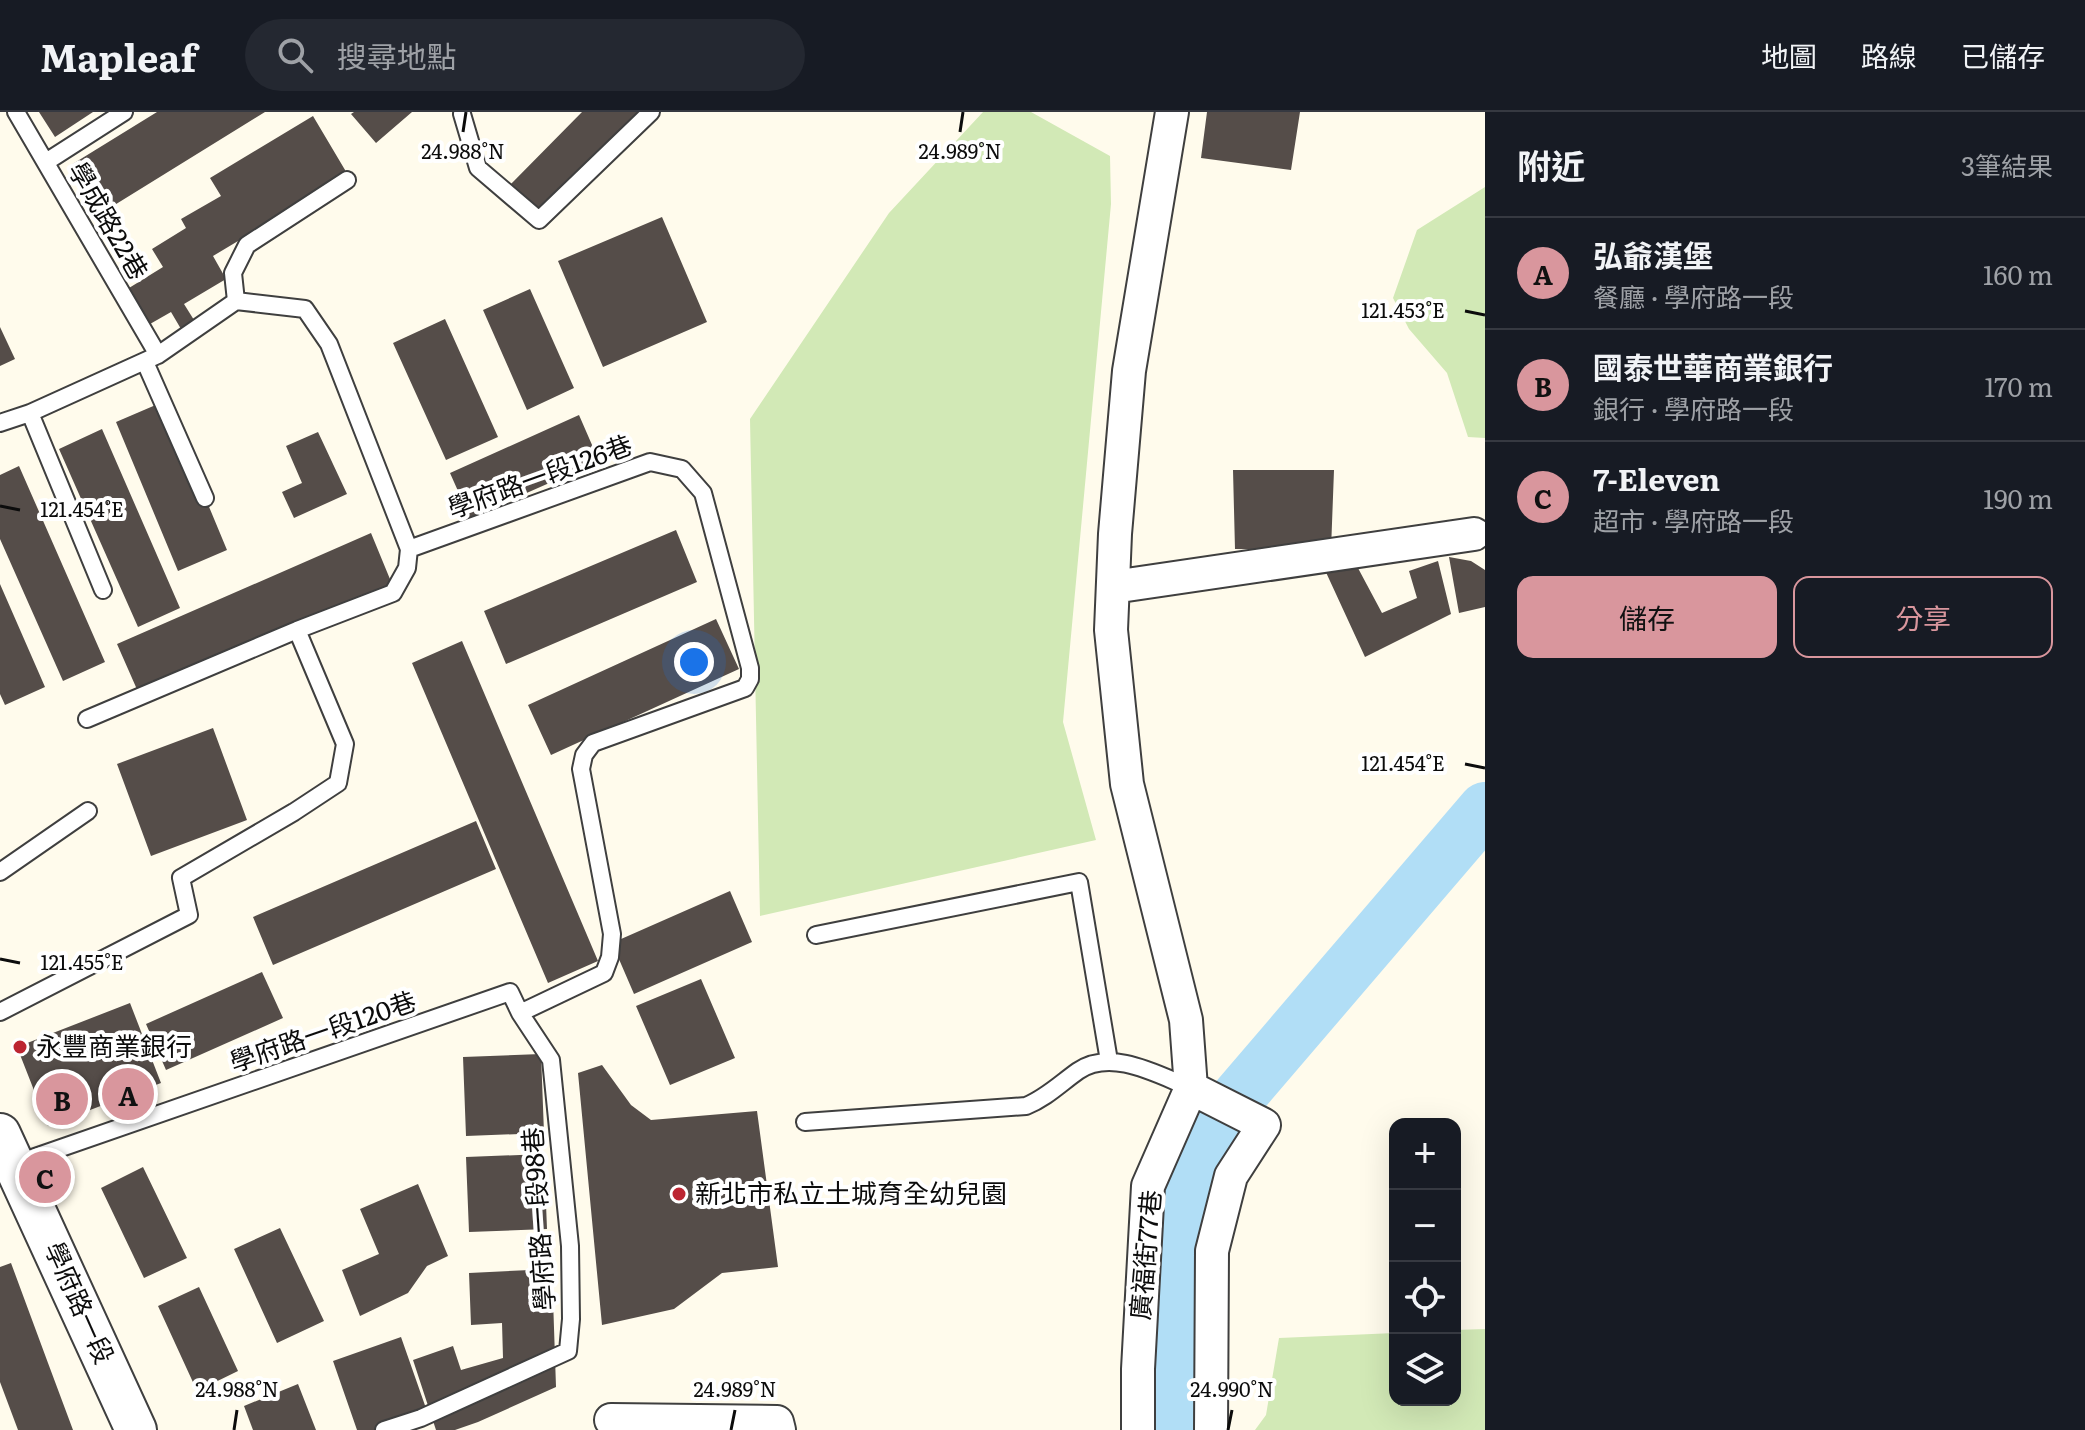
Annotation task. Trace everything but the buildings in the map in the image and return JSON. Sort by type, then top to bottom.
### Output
[{"type":"street","points":[[1172,112],[1129,371],[1111,630],[1127,784],[1186,1020],[1197,1091],[1257,1122],[1231,1176],[1212,1251],[1211,1430]]},
{"type":"street","points":[[1113,587],[1474,534]]},
{"type":"street","name":"廣福街77巷","points":[[1138,1430],[1138,1369],[1148,1186],[1197,1091]]},
{"type":"street","name":"學府路一段","points":[[5,1156],[136,1430]]},
{"type":"street","points":[[611,1420],[777,1422],[779,1430]]},
{"type":"lane","name":"學成路22巷","points":[[16,112],[152,358],[205,498]]},
{"type":"lane","points":[[46,162],[124,112]]},
{"type":"lane","points":[[462,113],[478,168],[539,220],[651,112]]},
{"type":"lane","points":[[236,301],[233,273],[247,245],[347,180]]},
{"type":"lane","points":[[0,423],[30,413],[152,358],[236,301],[305,309],[329,344],[409,549],[407,568],[393,593],[87,719]]},
{"type":"lane","points":[[30,413],[103,590]]},
{"type":"lane","name":"學府路一段126巷","points":[[409,549],[650,462],[682,469],[703,493],[750,668],[750,679],[745,688],[593,743],[584,755],[581,769],[612,934],[610,957],[604,973],[520,1013]]},
{"type":"lane","points":[[0,1012],[189,915],[181,878],[338,783],[345,744],[297,630]]},
{"type":"lane","points":[[0,872],[88,811]]},
{"type":"lane","points":[[816,935],[1079,882],[1109,1061]]},
{"type":"lane","name":"學府路一段98巷","points":[[384,1430],[421,1418],[568,1351],[570,1246],[551,1060],[510,992]]},
{"type":"lane","name":"學府路一段120巷","points":[[5,1156],[510,992]]},
{"type":"lane","points":[[805,1122],[1026,1106],[1038,1101],[1082,1068],[1109,1061],[1137,1067],[1197,1091]]},
{"type":"green space","points":[[983,112],[1031,112],[1110,156],[1111,204],[1063,722],[1096,840],[760,916],[750,419],[889,213]]},
{"type":"green space","points":[[1485,187],[1485,438],[1468,437],[1447,373],[1409,329],[1393,298],[1417,230]]},
{"type":"green space","points":[[1485,1329],[1485,1430],[1255,1430],[1266,1415],[1279,1338],[1389,1333],[1389,1406],[1461,1406],[1461,1330]]},
{"type":"waterway","points":[[1171,1430],[1172,1255],[1210,1130],[1485,809]]},
{"type":"place","name":"永豐商業銀行","points":[[20,1047]]},
{"type":"place","name":"弘爺漢堡","points":[[128,1094]]},
{"type":"place","name":"國泰世華商業銀行","points":[[62,1099]]},
{"type":"place","name":"7-Eleven","points":[[45,1177]]},
{"type":"place","name":"新北市私立土城育全幼兒園","points":[[679,1194]]}]
